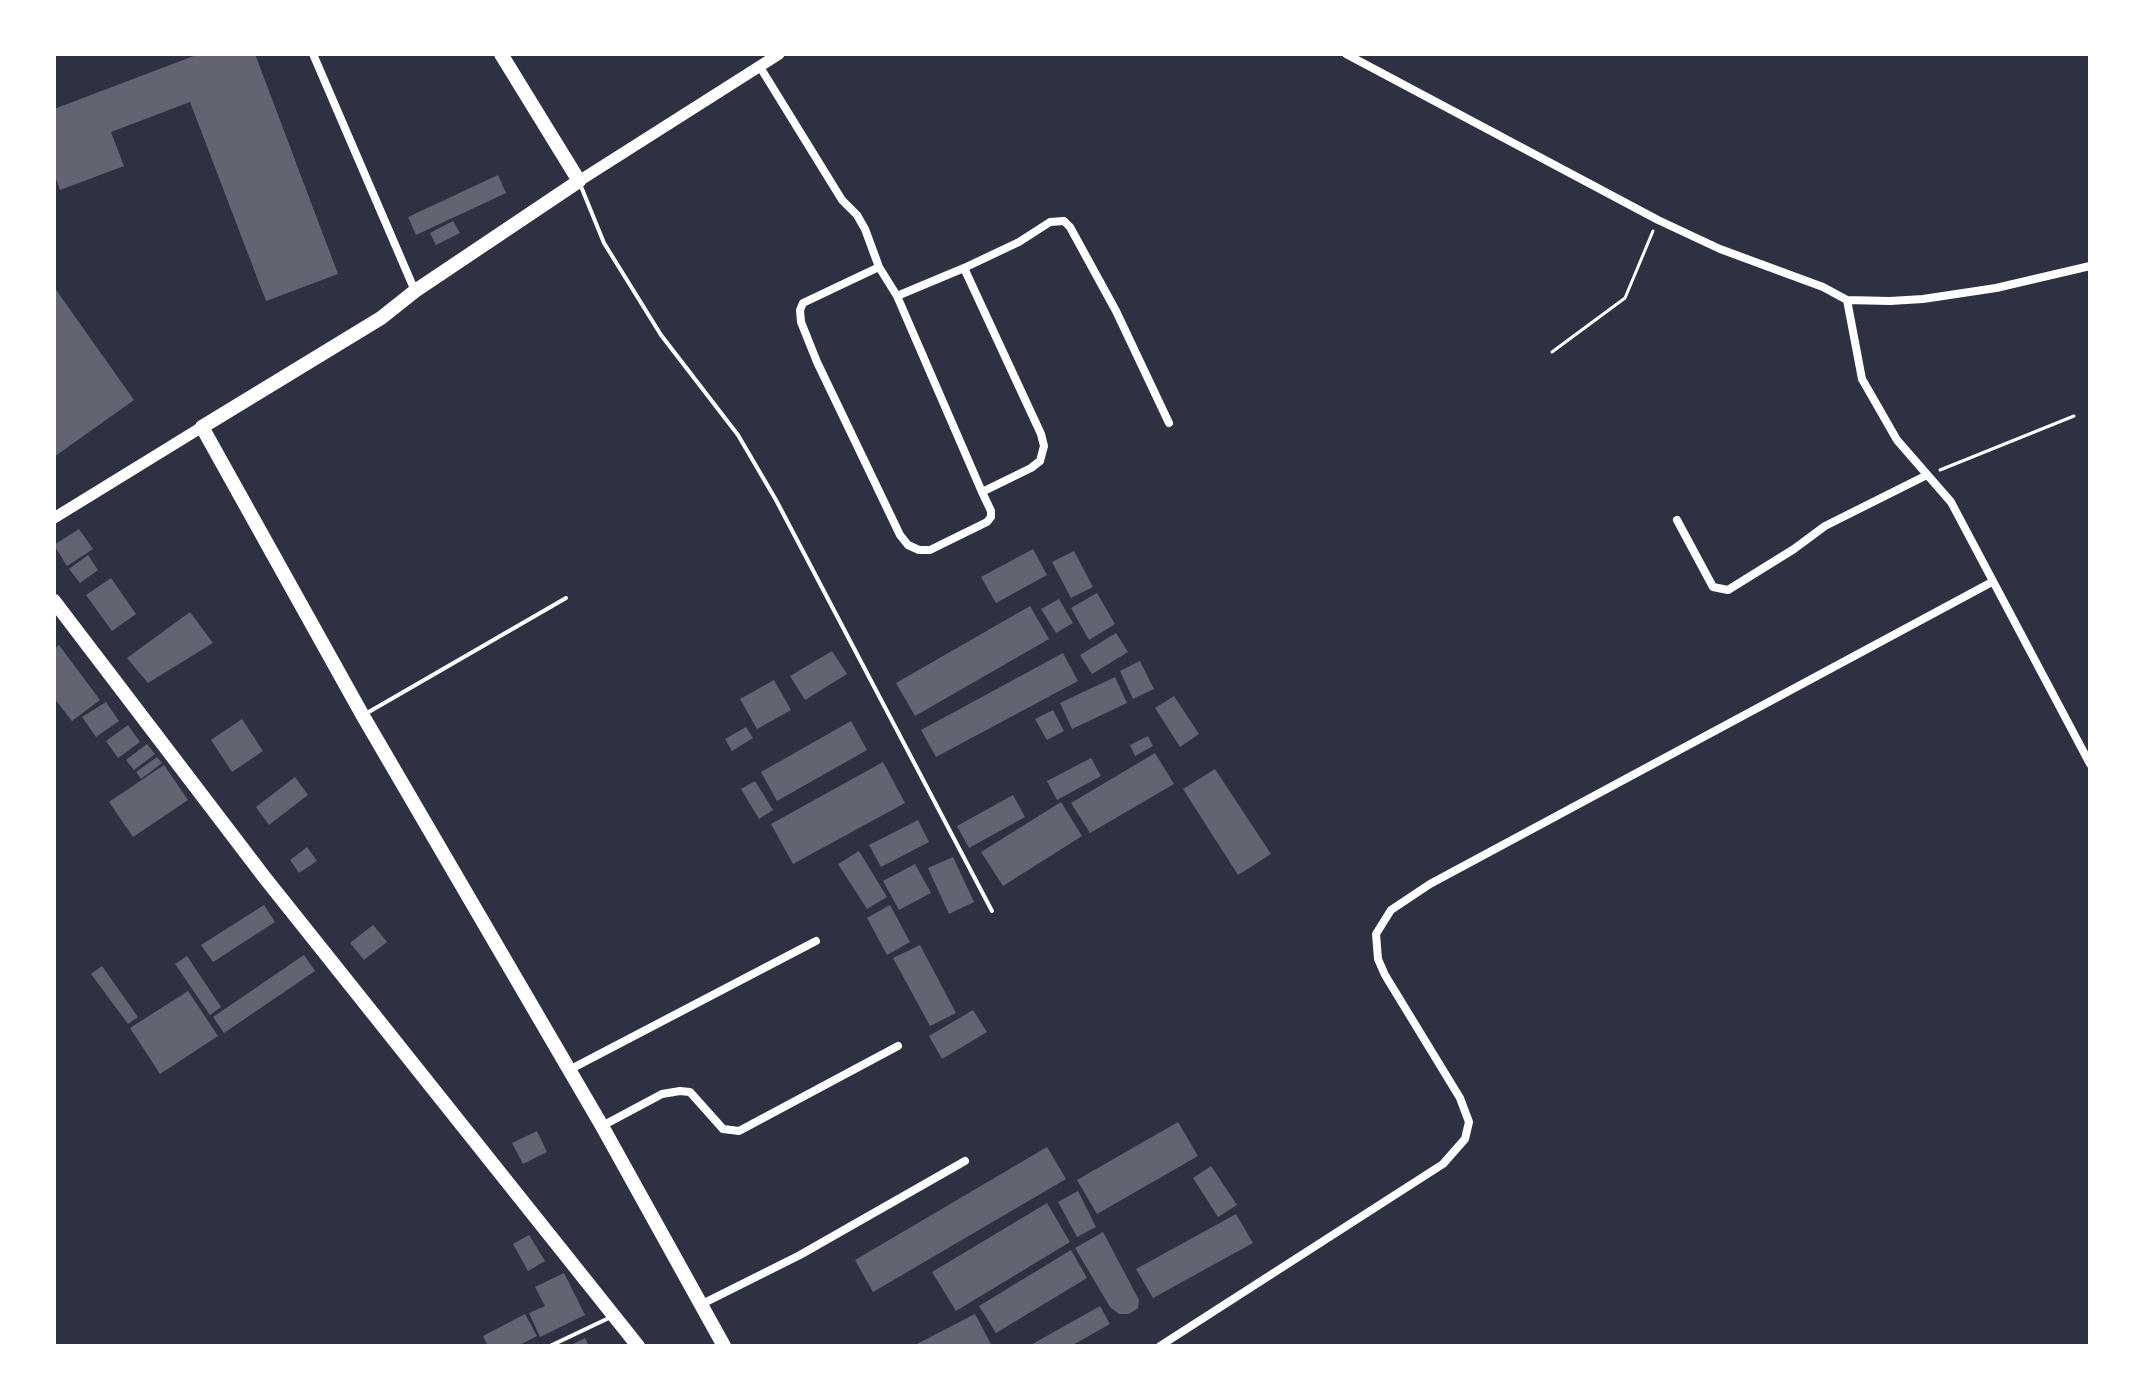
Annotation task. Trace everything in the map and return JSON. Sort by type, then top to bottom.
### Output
[{"type":"main road","points":[[501,54],[579,181],[415,291],[381,318],[202,427],[363,716],[602,1126],[724,1346]]},
{"type":"main road","points":[[54,601],[265,878],[638,1346]]},
{"type":"street","points":[[313,54],[415,291]]},
{"type":"street","points":[[579,181],[779,54]]},
{"type":"street","points":[[1346,54],[1658,220],[1720,249],[1823,287],[1847,300],[1923,299],[1996,288],[2090,266]]},
{"type":"street","points":[[760,67],[842,200],[857,215],[879,267],[897,296],[991,511],[987,522],[930,550],[919,550],[908,545],[900,535],[801,322],[803,303],[879,267]]},
{"type":"street","points":[[897,296],[1019,242],[1050,222],[1064,221],[1116,311],[1169,423]]},
{"type":"street","points":[[964,268],[1044,446],[1040,461],[1031,468],[982,492]]},
{"type":"street","points":[[1847,300],[1862,379],[1897,440],[1951,502],[2090,764]]},
{"type":"street","points":[[54,518],[202,427]]},
{"type":"street","points":[[1677,520],[1713,587],[1728,590],[1825,526],[1927,475]]},
{"type":"street","points":[[1160,1346],[1443,1164],[1465,1139],[1469,1122],[1460,1098],[1378,959],[1376,934],[1391,910],[1444,877],[1992,582]]},
{"type":"street","points":[[569,1070],[816,941]]},
{"type":"street","points":[[602,1126],[662,1094],[680,1091],[690,1092],[723,1129],[739,1131],[898,1046]]},
{"type":"street","points":[[702,1304],[828,1240],[965,1161]]},
{"type":"lane","points":[[579,181],[612,257],[661,335],[738,435],[776,500],[992,911]]},
{"type":"lane","points":[[363,716],[566,598]]},
{"type":"lane","points":[[550,1346],[614,1316]]},
{"type":"path","points":[[1552,352],[1625,298],[1658,220]]},
{"type":"path","points":[[1927,475],[2074,416]]},
{"type":"building","points":[[199,54],[255,54],[338,274],[266,301],[190,102],[111,132],[124,166],[60,190],[54,173],[54,109]]},
{"type":"building","points":[[498,175],[506,193],[416,235],[408,217]]},
{"type":"building","points":[[453,221],[460,233],[436,245],[430,233]]},
{"type":"building","points":[[54,287],[134,400],[54,457]]},
{"type":"building","points":[[79,529],[93,549],[67,566],[54,545]]},
{"type":"building","points":[[1033,549],[1047,575],[996,603],[981,577]]},
{"type":"building","points":[[1074,551],[1093,587],[1071,598],[1052,562]]},
{"type":"building","points":[[88,555],[98,570],[80,583],[69,569]]},
{"type":"building","points":[[111,578],[136,614],[112,631],[86,595]]},
{"type":"building","points":[[1097,593],[1115,624],[1089,640],[1071,608]]},
{"type":"building","points":[[1059,599],[1073,623],[1056,633],[1041,609]]},
{"type":"building","points":[[1030,606],[1049,639],[915,716],[896,683]]},
{"type":"building","points":[[190,612],[213,643],[148,683],[127,658]]},
{"type":"building","points":[[1116,633],[1128,652],[1092,674],[1080,655]]},
{"type":"building","points":[[59,645],[100,700],[72,721],[54,698],[54,649]]},
{"type":"building","points":[[832,651],[847,674],[805,700],[790,676]]},
{"type":"building","points":[[1063,653],[1078,681],[936,757],[921,730]]},
{"type":"building","points":[[1140,661],[1154,689],[1133,699],[1120,671]]},
{"type":"building","points":[[1115,677],[1127,703],[1072,729],[1060,703]]},
{"type":"building","points":[[774,680],[791,710],[757,729],[740,699]]},
{"type":"building","points":[[1174,696],[1199,734],[1180,747],[1155,708]]},
{"type":"building","points":[[106,702],[119,721],[96,737],[82,717]]},
{"type":"building","points":[[1053,710],[1064,731],[1047,740],[1035,719]]},
{"type":"building","points":[[242,719],[263,751],[232,772],[211,740]]},
{"type":"building","points":[[851,721],[867,750],[777,801],[761,772]]},
{"type":"building","points":[[128,725],[140,742],[118,758],[106,741]]},
{"type":"building","points":[[746,727],[753,738],[732,751],[725,739]]},
{"type":"building","points":[[1148,736],[1153,746],[1135,756],[1130,745]]},
{"type":"building","points":[[147,744],[155,754],[134,770],[126,760]]},
{"type":"building","points":[[1155,753],[1174,784],[1090,833],[1071,803]]},
{"type":"building","points":[[157,757],[162,763],[141,779],[136,772]]},
{"type":"building","points":[[1091,758],[1101,776],[1057,800],[1047,781]]},
{"type":"building","points":[[883,762],[905,803],[793,864],[771,824]]},
{"type":"building","points":[[164,765],[188,800],[133,837],[109,802]]},
{"type":"building","points":[[1215,769],[1271,854],[1238,875],[1183,789]]},
{"type":"building","points":[[295,777],[308,795],[269,825],[256,807]]},
{"type":"building","points":[[755,781],[773,810],[759,819],[741,789]]},
{"type":"building","points":[[1013,795],[1025,817],[969,848],[957,826]]},
{"type":"building","points":[[1061,802],[1082,836],[1003,886],[981,852]]},
{"type":"building","points":[[918,820],[929,842],[881,867],[869,845]]},
{"type":"building","points":[[307,847],[317,861],[299,873],[290,860]]},
{"type":"building","points":[[859,851],[887,897],[867,909],[838,864]]},
{"type":"building","points":[[953,857],[974,902],[949,914],[928,868]]},
{"type":"building","points":[[915,864],[931,893],[899,910],[883,881]]},
{"type":"building","points":[[264,905],[275,922],[213,962],[201,945]]},
{"type":"building","points":[[890,905],[910,942],[887,955],[867,918]]},
{"type":"building","points":[[373,925],[387,942],[364,960],[350,943]]},
{"type":"building","points":[[920,945],[956,1013],[930,1026],[893,958]]},
{"type":"building","points":[[304,955],[315,971],[224,1033],[213,1017]]},
{"type":"building","points":[[187,956],[221,1007],[210,1015],[175,964]]},
{"type":"building","points":[[102,966],[138,1017],[128,1024],[91,974]]},
{"type":"building","points":[[188,991],[218,1036],[160,1074],[130,1028]]},
{"type":"building","points":[[973,1010],[987,1032],[942,1059],[929,1036]]},
{"type":"building","points":[[1178,1122],[1198,1156],[1097,1214],[1077,1180]]},
{"type":"building","points":[[537,1131],[547,1152],[523,1164],[512,1143]]},
{"type":"building","points":[[1047,1147],[1066,1179],[873,1292],[855,1260]]},
{"type":"building","points":[[1211,1166],[1237,1205],[1218,1217],[1193,1178]]},
{"type":"building","points":[[1078,1191],[1096,1227],[1077,1237],[1058,1202]]},
{"type":"building","points":[[1047,1203],[1070,1242],[956,1311],[932,1272]]},
{"type":"building","points":[[1236,1214],[1253,1243],[1153,1298],[1136,1269]]},
{"type":"building","points":[[1103,1232],[1139,1300],[1138,1308],[1129,1314],[1119,1314],[1110,1307],[1075,1248]]},
{"type":"building","points":[[529,1235],[545,1261],[528,1271],[513,1244]]},
{"type":"building","points":[[1071,1250],[1087,1278],[996,1333],[979,1306]]},
{"type":"building","points":[[564,1273],[585,1315],[540,1337],[529,1313],[545,1306],[535,1287]]},
{"type":"building","points":[[1100,1306],[1110,1324],[1071,1346],[1029,1346]]},
{"type":"building","points":[[525,1314],[537,1336],[518,1346],[488,1346],[483,1336]]},
{"type":"building","points":[[975,1314],[992,1346],[913,1346]]},
{"type":"building","points":[[585,1338],[589,1346],[569,1346]]}]
